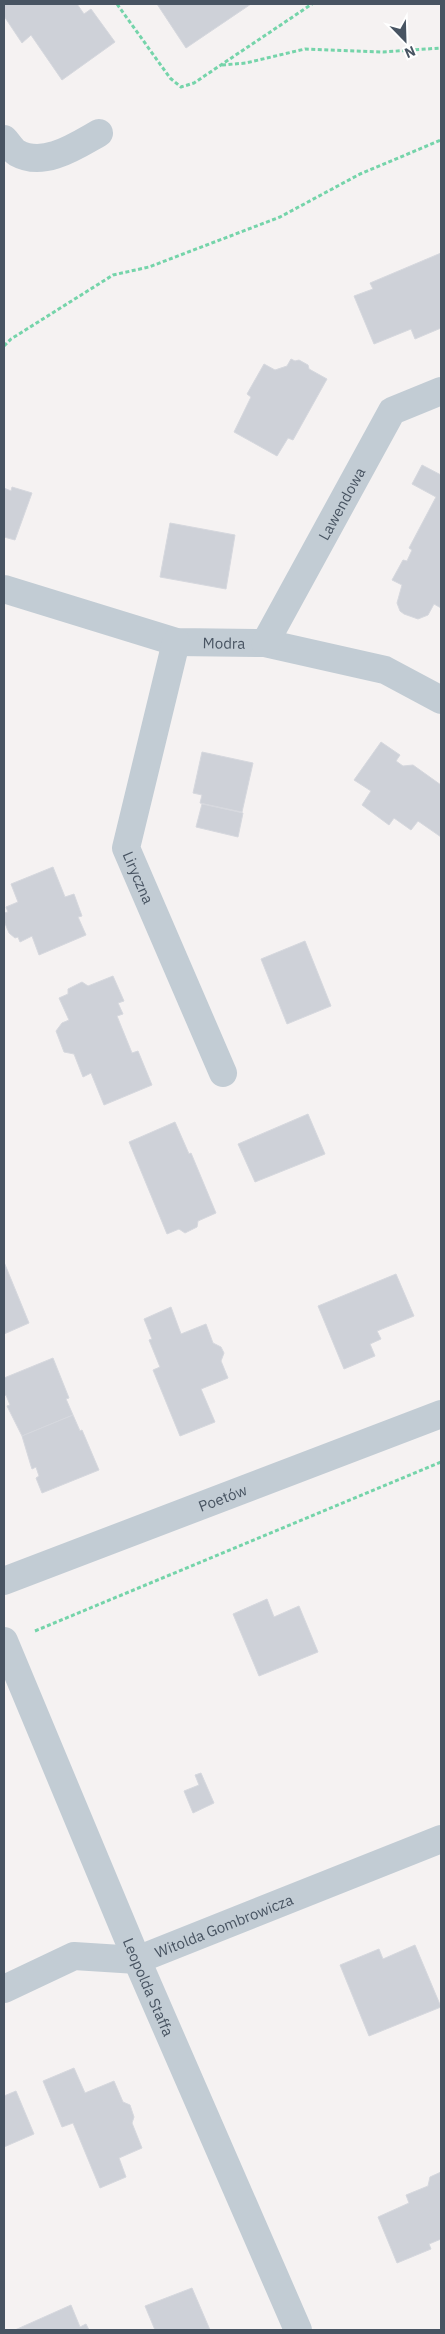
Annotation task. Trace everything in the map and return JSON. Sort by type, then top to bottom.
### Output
[{"type":"street","points":[[4,139],[17,153],[40,158],[70,150],[99,133]]},
{"type":"street","name":"Lawendowa","points":[[265,643],[392,411],[441,390]]},
{"type":"street","name":"Modra","points":[[4,590],[176,642],[265,643],[385,670],[441,700]]},
{"type":"street","name":"Liryczna","points":[[176,642],[126,848],[223,1073]]},
{"type":"street","name":"Poetów","points":[[4,1581],[441,1414]]},
{"type":"street","name":"Leopolda Staffa","points":[[5,1643],[137,1960],[298,2330]]},
{"type":"street","name":"Witolda Gombrowicza","points":[[4,1989],[74,1956],[137,1960],[441,1839]]},
{"type":"path","points":[[117,4],[170,78],[181,87],[194,83],[312,4]]},
{"type":"path","points":[[221,65],[246,63],[305,49],[383,52],[441,48]]},
{"type":"path","points":[[4,346],[10,339],[112,275],[149,267],[280,217],[360,174],[441,140]]},
{"type":"path","points":[[5,1643],[441,1462]]},
{"type":"building","points":[[4,4],[77,4],[84,14],[91,9],[115,42],[62,80],[31,35],[22,43],[4,16]]},
{"type":"building","points":[[157,4],[251,4],[186,48]]},
{"type":"building","points":[[441,253],[441,328],[415,339],[411,329],[374,344],[354,296],[373,289],[370,283]]},
{"type":"building","points":[[291,359],[299,360],[308,365],[309,369],[327,379],[293,440],[288,438],[277,456],[234,432],[251,397],[247,394],[264,364],[275,370],[287,366]]},
{"type":"building","points":[[422,465],[441,475],[441,608],[434,604],[428,615],[418,619],[400,611],[397,603],[402,585],[392,580],[403,560],[407,561],[412,550],[409,548],[436,497],[412,484]]},
{"type":"building","points":[[12,487],[32,493],[15,540],[4,537],[4,488],[11,491]]},
{"type":"building","points":[[170,523],[235,535],[226,589],[160,577]]},
{"type":"building","points":[[381,742],[400,755],[396,761],[403,766],[413,765],[441,785],[441,837],[418,821],[411,830],[394,818],[389,825],[362,805],[371,791],[354,780]]},
{"type":"building","points":[[202,752],[253,763],[242,812],[200,803],[202,795],[193,793]]},
{"type":"building","points":[[202,804],[243,813],[238,837],[196,827]]},
{"type":"building","points":[[53,867],[65,897],[74,894],[82,916],[78,917],[86,935],[39,955],[32,936],[20,942],[18,937],[15,938],[9,933],[4,921],[4,913],[8,912],[6,907],[18,902],[11,884]]},
{"type":"building","points":[[305,941],[331,1006],[287,1024],[261,959]]},
{"type":"building","points":[[113,976],[124,1001],[118,1003],[123,1014],[117,1016],[132,1053],[138,1051],[152,1085],[104,1105],[91,1073],[83,1077],[74,1054],[64,1052],[56,1031],[62,1023],[69,1020],[59,998],[68,994],[68,989],[82,982],[88,986]]},
{"type":"building","points":[[308,1114],[325,1154],[255,1182],[238,1144]]},
{"type":"building","points":[[175,1122],[189,1154],[191,1153],[216,1213],[198,1221],[197,1227],[185,1233],[179,1229],[167,1234],[129,1142]]},
{"type":"building","points":[[4,1262],[29,1323],[4,1334]]},
{"type":"building","points":[[396,1274],[414,1316],[377,1331],[381,1339],[370,1344],[375,1356],[344,1369],[318,1306]]},
{"type":"building","points":[[171,1307],[181,1334],[206,1324],[213,1343],[221,1347],[224,1353],[221,1361],[228,1378],[201,1389],[215,1422],[180,1436],[153,1370],[160,1367],[149,1340],[152,1339],[144,1319]]},
{"type":"building","points":[[53,1358],[69,1398],[66,1399],[73,1415],[22,1436],[7,1406],[10,1405],[6,1395],[4,1396],[4,1378]]},
{"type":"building","points":[[73,1415],[80,1431],[82,1430],[99,1470],[42,1493],[36,1478],[39,1476],[36,1467],[32,1469],[22,1436]]},
{"type":"building","points":[[267,1599],[274,1617],[299,1606],[318,1652],[259,1676],[233,1614]]},
{"type":"building","points":[[201,1773],[214,1803],[193,1813],[184,1791],[199,1785],[195,1775]]},
{"type":"building","points":[[415,1945],[441,2007],[369,2036],[340,1965],[379,1949],[383,1959]]},
{"type":"building","points":[[74,2068],[85,2093],[114,2081],[123,2102],[130,2105],[134,2117],[132,2123],[142,2148],[119,2158],[126,2177],[100,2188],[73,2123],[62,2127],[43,2081]]},
{"type":"building","points":[[16,2091],[34,2134],[4,2147],[4,2096]]},
{"type":"building","points":[[441,2172],[441,2239],[429,2244],[431,2249],[397,2263],[378,2217],[409,2203],[406,2195],[428,2186],[430,2177]]},
{"type":"building","points":[[192,2288],[210,2330],[155,2330],[145,2306]]},
{"type":"building","points":[[71,2305],[80,2327],[86,2324],[89,2330],[15,2330]]}]
